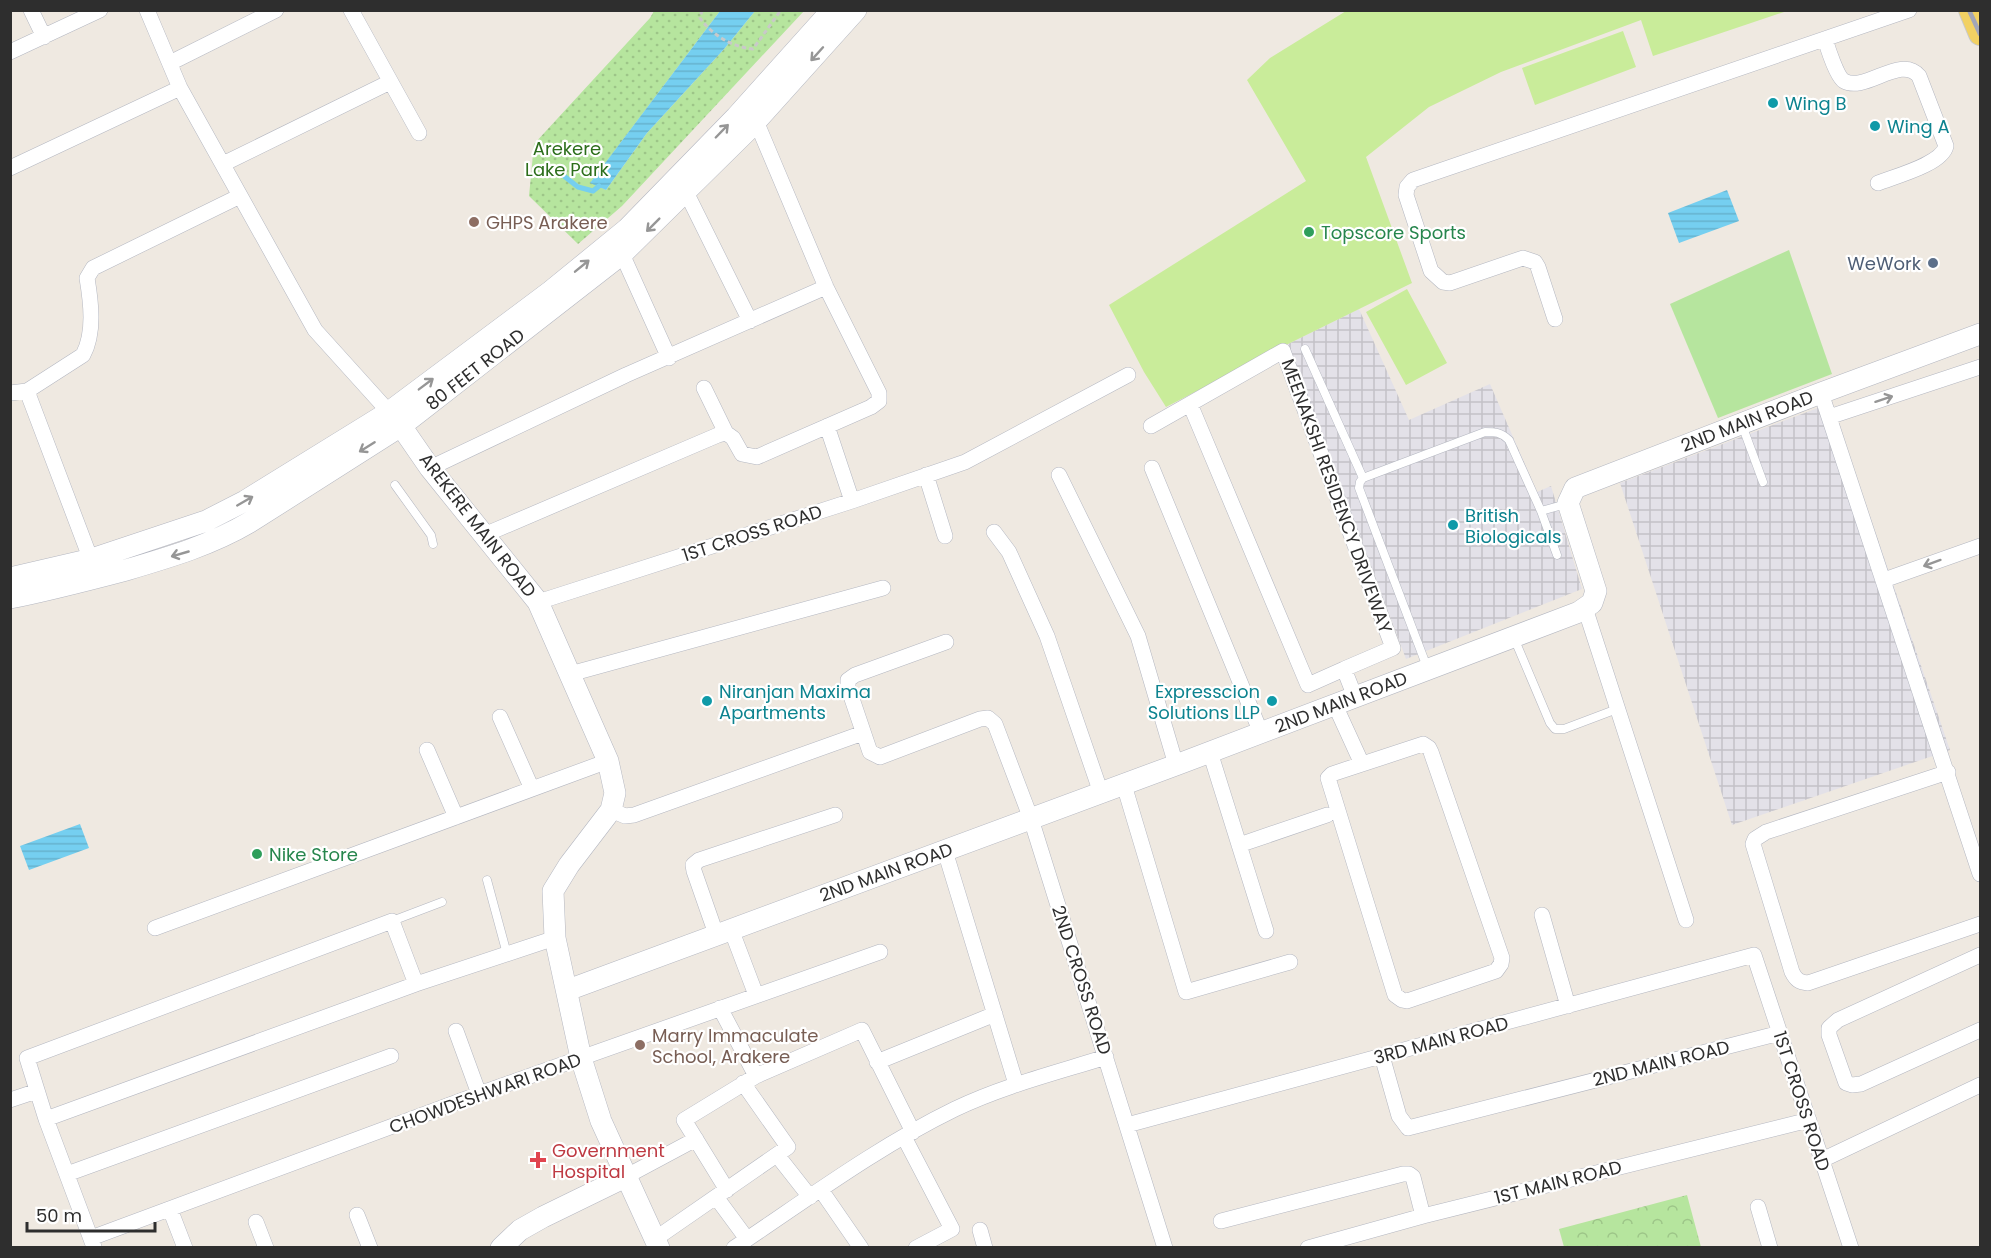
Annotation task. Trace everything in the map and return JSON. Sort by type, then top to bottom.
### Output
[{"type":"main road","points":[[1970,10],[1980,34]]},
{"type":"street","points":[[31,10],[44,36]]},
{"type":"street","points":[[10,52],[100,10]]},
{"type":"street","name":"AREKERE MAIN ROAD","points":[[147,10],[180,88],[315,330],[395,419],[430,468],[538,602],[608,761],[615,793],[611,810]]},
{"type":"street","points":[[170,63],[276,10]]},
{"type":"street","points":[[351,10],[419,133]]},
{"type":"street","name":"80 FEET ROAD","points":[[11,580],[192,551],[250,522],[622,254],[681,186],[736,117],[832,10]]},
{"type":"street","name":"80 FEET ROAD","points":[[94,568],[214,517],[395,419],[681,186],[756,121],[856,10]]},
{"type":"street","points":[[1555,319],[1538,267],[1529,259],[1523,258],[1450,283],[1443,282],[1431,271],[1406,195],[1407,187],[1413,180],[1909,10]]},
{"type":"street","points":[[1825,39],[1844,81],[1853,84],[1905,69],[1915,71],[1946,146],[1944,153],[1936,160],[1878,183]]},
{"type":"street","points":[[223,164],[390,81]]},
{"type":"street","points":[[10,168],[180,88]]},
{"type":"street","points":[[704,388],[726,433],[733,438],[742,454],[757,457],[871,407],[879,401],[879,393],[826,287],[756,121]]},
{"type":"street","points":[[681,186],[750,321]]},
{"type":"street","points":[[10,393],[27,391],[83,355],[87,347],[91,321],[87,278],[93,268],[240,196]]},
{"type":"street","points":[[622,254],[669,358]]},
{"type":"street","points":[[430,468],[626,375],[826,287]]},
{"type":"street","name":"2ND MAIN ROAD","points":[[1568,503],[1575,488],[1980,334]]},
{"type":"street","name":"MEENAKSHI RESIDENCY DRIVEWAY","points":[[1283,351],[1393,648],[1347,668],[1308,685],[1190,404],[1283,351]]},
{"type":"street","points":[[1829,417],[1980,368]]},
{"type":"street","name":"1ST CROSS ROAD","points":[[538,602],[852,501],[965,462],[1128,375]]},
{"type":"street","points":[[27,391],[94,568]]},
{"type":"street","points":[[1821,393],[1980,874]]},
{"type":"street","points":[[1151,426],[1190,404]]},
{"type":"street","points":[[827,426],[852,501]]},
{"type":"street","points":[[484,535],[726,433]]},
{"type":"street","points":[[1152,468],[1261,733]]},
{"type":"street","points":[[926,475],[945,536]]},
{"type":"street","points":[[1059,475],[1138,636],[1176,765]]},
{"type":"street","points":[[1568,503],[1596,591],[1592,603],[1585,608],[1686,920]]},
{"type":"street","points":[[214,517],[223,537]]},
{"type":"street","points":[[994,532],[1009,552],[1047,636],[1101,793]]},
{"type":"street","points":[[1884,580],[1980,546]]},
{"type":"street","points":[[570,674],[883,588]]},
{"type":"street","name":"2ND MAIN ROAD","points":[[568,990],[1124,785],[1585,608]]},
{"type":"street","points":[[720,1008],[749,1079],[788,1147],[721,1193],[657,1243],[601,1121],[581,1058],[555,938],[553,891],[611,810],[625,816],[633,815],[863,733],[848,687],[848,680],[855,675],[946,642]]},
{"type":"street","points":[[1347,668],[1358,695]]},
{"type":"street","points":[[1335,705],[1362,764]]},
{"type":"street","points":[[500,717],[531,789]]},
{"type":"street","name":"2ND CROSS ROAD","points":[[863,733],[870,752],[880,757],[980,719],[988,718],[995,724],[1030,819],[1165,1248]]},
{"type":"street","points":[[1423,744],[1429,748],[1502,958],[1496,971],[1407,1001],[1395,994],[1328,782],[1330,775],[1362,764],[1423,744]]},
{"type":"street","points":[[427,750],[456,817]]},
{"type":"street","points":[[1210,752],[1266,931]]},
{"type":"street","points":[[155,928],[608,761]]},
{"type":"street","points":[[1948,772],[1766,832],[1755,839],[1753,844],[1792,972],[1800,982],[1808,982],[1980,924]]},
{"type":"street","points":[[1124,785],[1186,992],[1290,962]]},
{"type":"street","points":[[756,995],[693,865],[835,815]]},
{"type":"street","points":[[1239,845],[1327,815]]},
{"type":"street","points":[[945,851],[1016,1084]]},
{"type":"street","points":[[1542,915],[1568,1006]]},
{"type":"street","points":[[93,1243],[46,1119],[27,1058],[392,921],[416,984]]},
{"type":"street","points":[[46,1119],[416,984],[555,938]]},
{"type":"street","name":"CHOWDESHWARI ROAD","points":[[93,1243],[170,1209],[479,1094],[880,951]]},
{"type":"street","name":"1ST CROSS ROAD","points":[[1754,955],[1851,1248]]},
{"type":"street","name":"3RD MAIN ROAD","points":[[1127,1125],[1754,955]]},
{"type":"street","points":[[1980,955],[1838,1020],[1829,1028],[1829,1035],[1846,1083],[1852,1085],[1861,1084],[1980,1030]]},
{"type":"street","points":[[877,1062],[994,1014]]},
{"type":"street","points":[[916,1248],[952,1229],[908,1134],[862,1030],[749,1079],[684,1120],[696,1139],[741,1243],[908,1134],[956,1108],[1016,1084],[1106,1057]]},
{"type":"street","points":[[456,1031],[479,1094]]},
{"type":"street","name":"2ND MAIN ROAD","points":[[1382,1056],[1399,1116],[1408,1128],[1780,1033]]},
{"type":"street","points":[[67,1174],[391,1056]]},
{"type":"street","points":[[1822,1160],[1980,1085]]},
{"type":"street","points":[[10,1100],[37,1091]]},
{"type":"street","name":"1ST MAIN ROAD","points":[[1308,1248],[1423,1216],[1809,1120]]},
{"type":"street","points":[[504,1247],[520,1230],[543,1217],[696,1139]]},
{"type":"street","points":[[777,1155],[815,1194],[861,1248]]},
{"type":"street","points":[[1221,1221],[1403,1174],[1413,1177],[1423,1216]]},
{"type":"street","points":[[1758,1207],[1770,1248]]},
{"type":"street","points":[[170,1209],[185,1248]]},
{"type":"street","points":[[357,1215],[370,1248]]},
{"type":"street","points":[[256,1222],[266,1248]]},
{"type":"street","points":[[980,1230],[985,1248]]},
{"type":"lane","points":[[1305,349],[1363,478]]},
{"type":"lane","points":[[1742,423],[1763,483]]},
{"type":"lane","points":[[1428,669],[1359,489],[1363,478],[1485,432],[1504,435],[1509,440],[1541,511],[1557,555]]},
{"type":"lane","points":[[395,485],[431,535],[433,544]]},
{"type":"lane","points":[[1541,511],[1568,503]]},
{"type":"lane","points":[[1514,637],[1550,723],[1556,729],[1564,729],[1617,709]]},
{"type":"lane","points":[[487,880],[507,954]]},
{"type":"lane","points":[[392,921],[442,902]]},
{"type":"path","points":[[702,10],[700,18],[704,24],[731,45],[753,49],[781,10]]},
{"type":"shaded area","points":[[1359,309],[1409,420],[1490,384],[1537,492],[1551,486],[1582,589],[1406,659],[1288,344]]},
{"type":"shaded area","points":[[1831,403],[1950,750],[1732,825],[1620,483]]},
{"type":"green space","name":"Arekere Lake Park","points":[[654,11],[720,11],[591,182],[606,190],[647,133],[725,48],[755,11],[804,11],[622,206],[578,244],[529,196],[534,144]]},
{"type":"green space","name":"Topscore Sports","points":[[1346,11],[1787,11],[1653,56],[1641,20],[1501,72],[1429,107],[1366,157],[1412,283],[1166,407],[1144,372],[1109,305],[1306,181],[1247,80],[1270,58]]},
{"type":"green space","points":[[1623,31],[1636,67],[1535,105],[1522,68]]},
{"type":"green space","points":[[1789,250],[1832,374],[1718,418],[1670,304]]},
{"type":"green space","points":[[1407,289],[1447,363],[1406,385],[1366,312]]},
{"type":"green space","points":[[1687,1195],[1701,1247],[1564,1247],[1559,1229]]},
{"type":"water","points":[[720,11],[755,11],[725,48],[647,133],[606,190],[590,183]]},
{"type":"water","points":[[1727,190],[1739,221],[1679,243],[1668,213]]},
{"type":"water","points":[[80,824],[89,848],[29,870],[20,846]]},
{"type":"waterway","points":[[555,169],[578,187],[593,191],[599,186]]},
{"type":"railway","points":[[1969,10],[1980,34]]},
{"type":"place","name":"Wing B","points":[[1773,103]]},
{"type":"place","name":"Wing A","points":[[1875,126]]},
{"type":"place","name":"GHPS Arakere","points":[[474,222]]},
{"type":"place","name":"Topscore Sports","points":[[1309,232]]},
{"type":"place","name":"WeWork","points":[[1933,263]]},
{"type":"place","name":"British Biologicals","points":[[1453,525]]},
{"type":"place","name":"Niranjan Maxima Apartments","points":[[707,701]]},
{"type":"place","name":"Expresscion Solutions LLP","points":[[1272,701]]},
{"type":"place","name":"Nike Store","points":[[257,854]]},
{"type":"place","name":"Marry Immaculate School, Arakere","points":[[640,1045]]},
{"type":"place","name":"Government Hospital","points":[[538,1160]]}]
